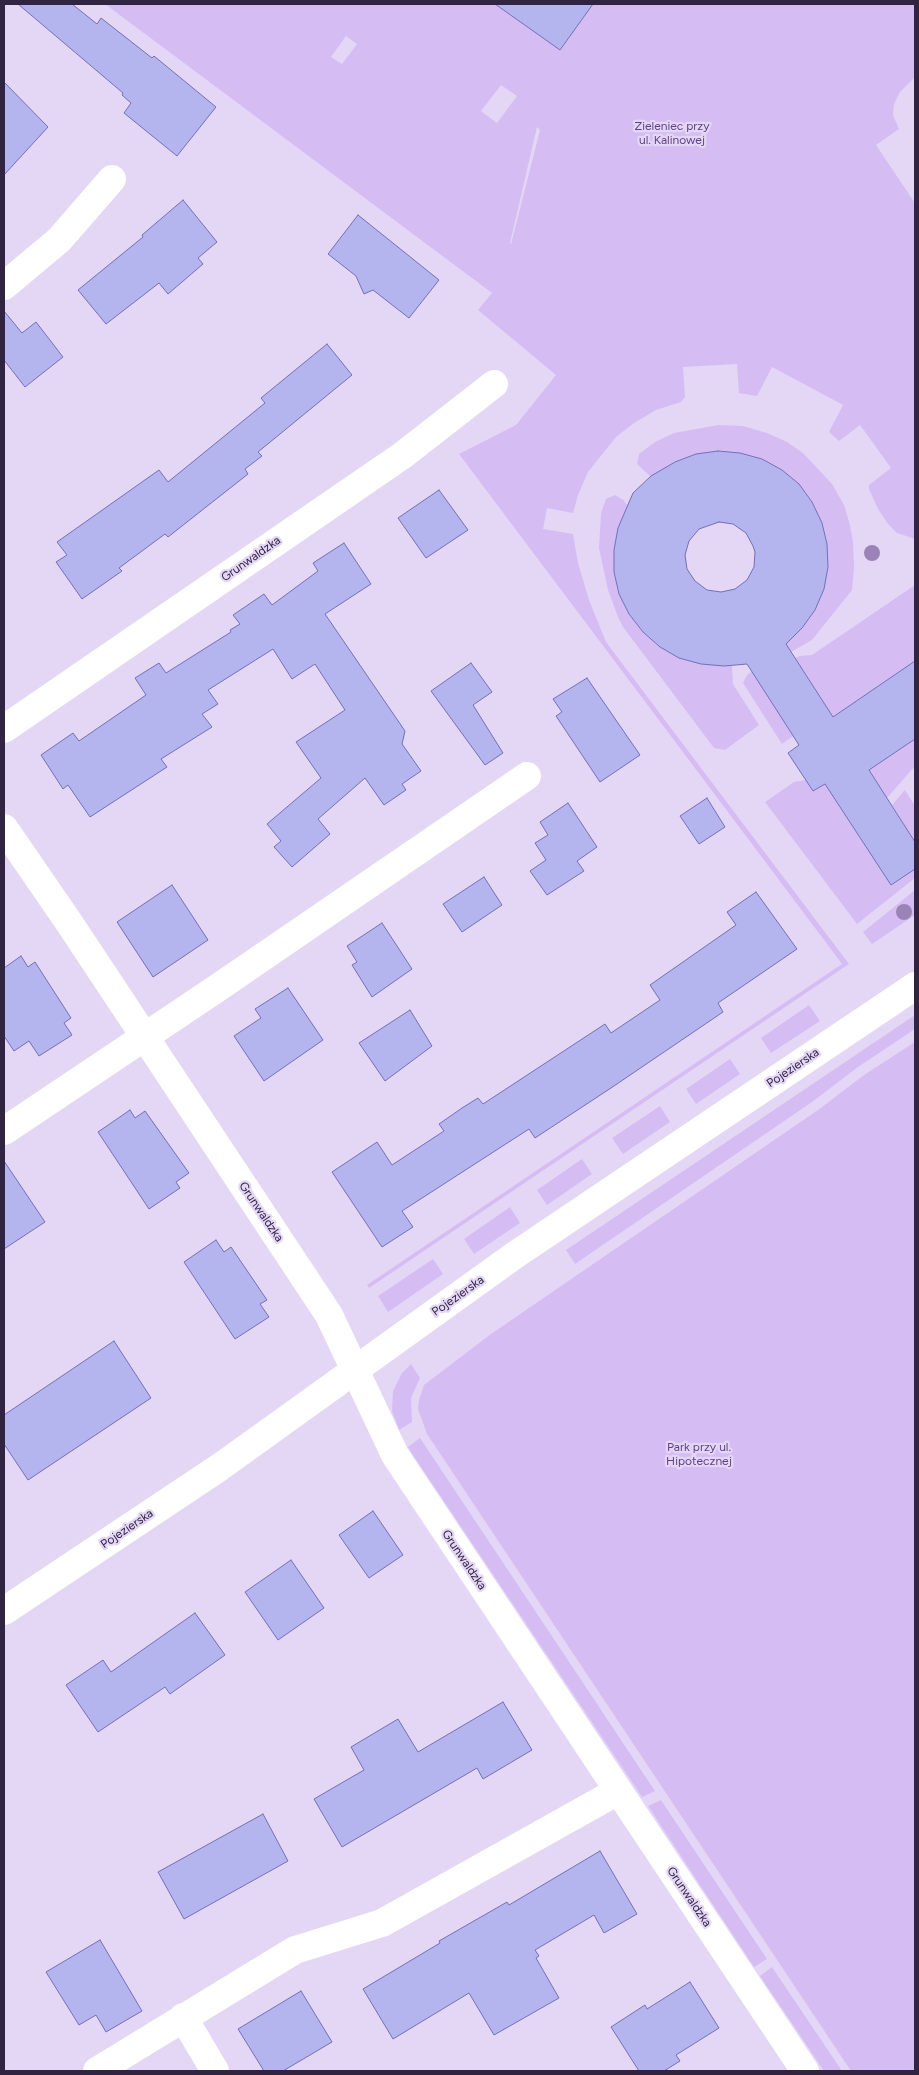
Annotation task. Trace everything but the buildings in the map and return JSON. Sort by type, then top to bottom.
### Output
[{"type":"street","points":[[4,286],[60,240],[112,179]]},
{"type":"street","name":"Grunwaldzka","points":[[4,729],[403,455],[494,384]]},
{"type":"street","points":[[4,1131],[145,1038],[527,776]]},
{"type":"street","name":"Grunwaldzka","points":[[4,828],[329,1315],[395,1456],[805,2071]]},
{"type":"street","name":"Pojezierska","points":[[4,1611],[220,1467],[515,1255],[915,986]]},
{"type":"street","points":[[97,2071],[295,1950],[382,1923],[618,1791]]},
{"type":"street","points":[[183,2017],[215,2071]]},
{"type":"green space","name":"Zieleniec przy ul. Kalinowej","points":[[105,4],[495,4],[560,50],[590,8],[585,4],[915,4],[915,77],[900,92],[894,104],[893,115],[899,129],[876,145],[915,203],[915,539],[897,533],[878,509],[869,485],[891,468],[860,425],[839,441],[829,432],[843,405],[772,367],[757,396],[739,393],[737,364],[683,367],[685,397],[681,402],[656,410],[634,423],[616,437],[588,472],[573,513],[547,508],[543,529],[573,534],[578,563],[589,600],[606,642],[849,964],[369,1288],[367,1285],[842,964],[459,454],[516,425],[556,375],[478,310],[492,293]],"holes":[[[346,36],[357,44],[342,64],[331,57]],[[501,85],[517,96],[497,123],[481,111]],[[537,127],[540,130],[510,243]]]},
{"type":"green space","points":[[718,425],[743,426],[767,433],[787,442],[803,453],[832,484],[844,505],[853,542],[854,568],[852,590],[812,640],[791,652],[786,644],[802,628],[815,610],[828,567],[827,544],[822,523],[812,502],[799,484],[782,470],[762,459],[740,453],[718,451],[696,454],[675,462],[651,477],[637,464],[639,454],[655,442],[674,433]]},
{"type":"green space","points":[[615,495],[628,505],[618,528],[614,550],[614,573],[619,594],[629,614],[643,632],[660,647],[679,658],[701,664],[732,665],[733,684],[759,725],[725,750],[714,748],[623,627],[618,617],[608,590],[599,548],[601,513],[606,499]]},
{"type":"green space","points":[[915,585],[915,661],[833,717],[795,658],[812,655]]},
{"type":"green space","points":[[752,671],[793,736],[782,744],[743,683],[747,675]]},
{"type":"green space","points":[[915,739],[915,766],[887,798],[869,770]]},
{"type":"green space","points":[[806,780],[813,791],[825,784],[891,885],[915,869],[915,878],[857,924],[765,802],[794,782]]},
{"type":"green space","points":[[905,790],[915,806],[915,842],[892,805]]},
{"type":"green space","points":[[915,890],[915,915],[872,944],[863,932]]},
{"type":"green space","points":[[809,1005],[820,1021],[771,1053],[761,1038]]},
{"type":"green space","points":[[915,1015],[915,1029],[575,1264],[566,1250]]},
{"type":"green space","name":"Park przy ul. Hipotecznej","points":[[915,1042],[915,2071],[851,2071],[427,1434],[418,1409],[424,1385],[491,1334],[818,1110],[864,1075]]},
{"type":"green space","points":[[730,1059],[740,1074],[696,1104],[686,1089]]},
{"type":"green space","points":[[660,1106],[670,1122],[623,1154],[612,1138]]},
{"type":"green space","points":[[582,1159],[592,1174],[547,1205],[537,1190]]},
{"type":"green space","points":[[510,1207],[520,1223],[474,1254],[464,1239]]},
{"type":"green space","points":[[433,1259],[443,1274],[388,1312],[378,1296]]},
{"type":"green space","points":[[411,1364],[420,1378],[411,1398],[412,1422],[399,1430],[392,1411],[393,1391],[402,1373]]},
{"type":"green space","points":[[420,1438],[655,1791],[642,1797],[415,1458],[408,1447]]},
{"type":"green space","points":[[661,1800],[767,1959],[754,1967],[648,1806]]},
{"type":"green space","points":[[772,1967],[842,2071],[824,2071],[760,1976]]}]
